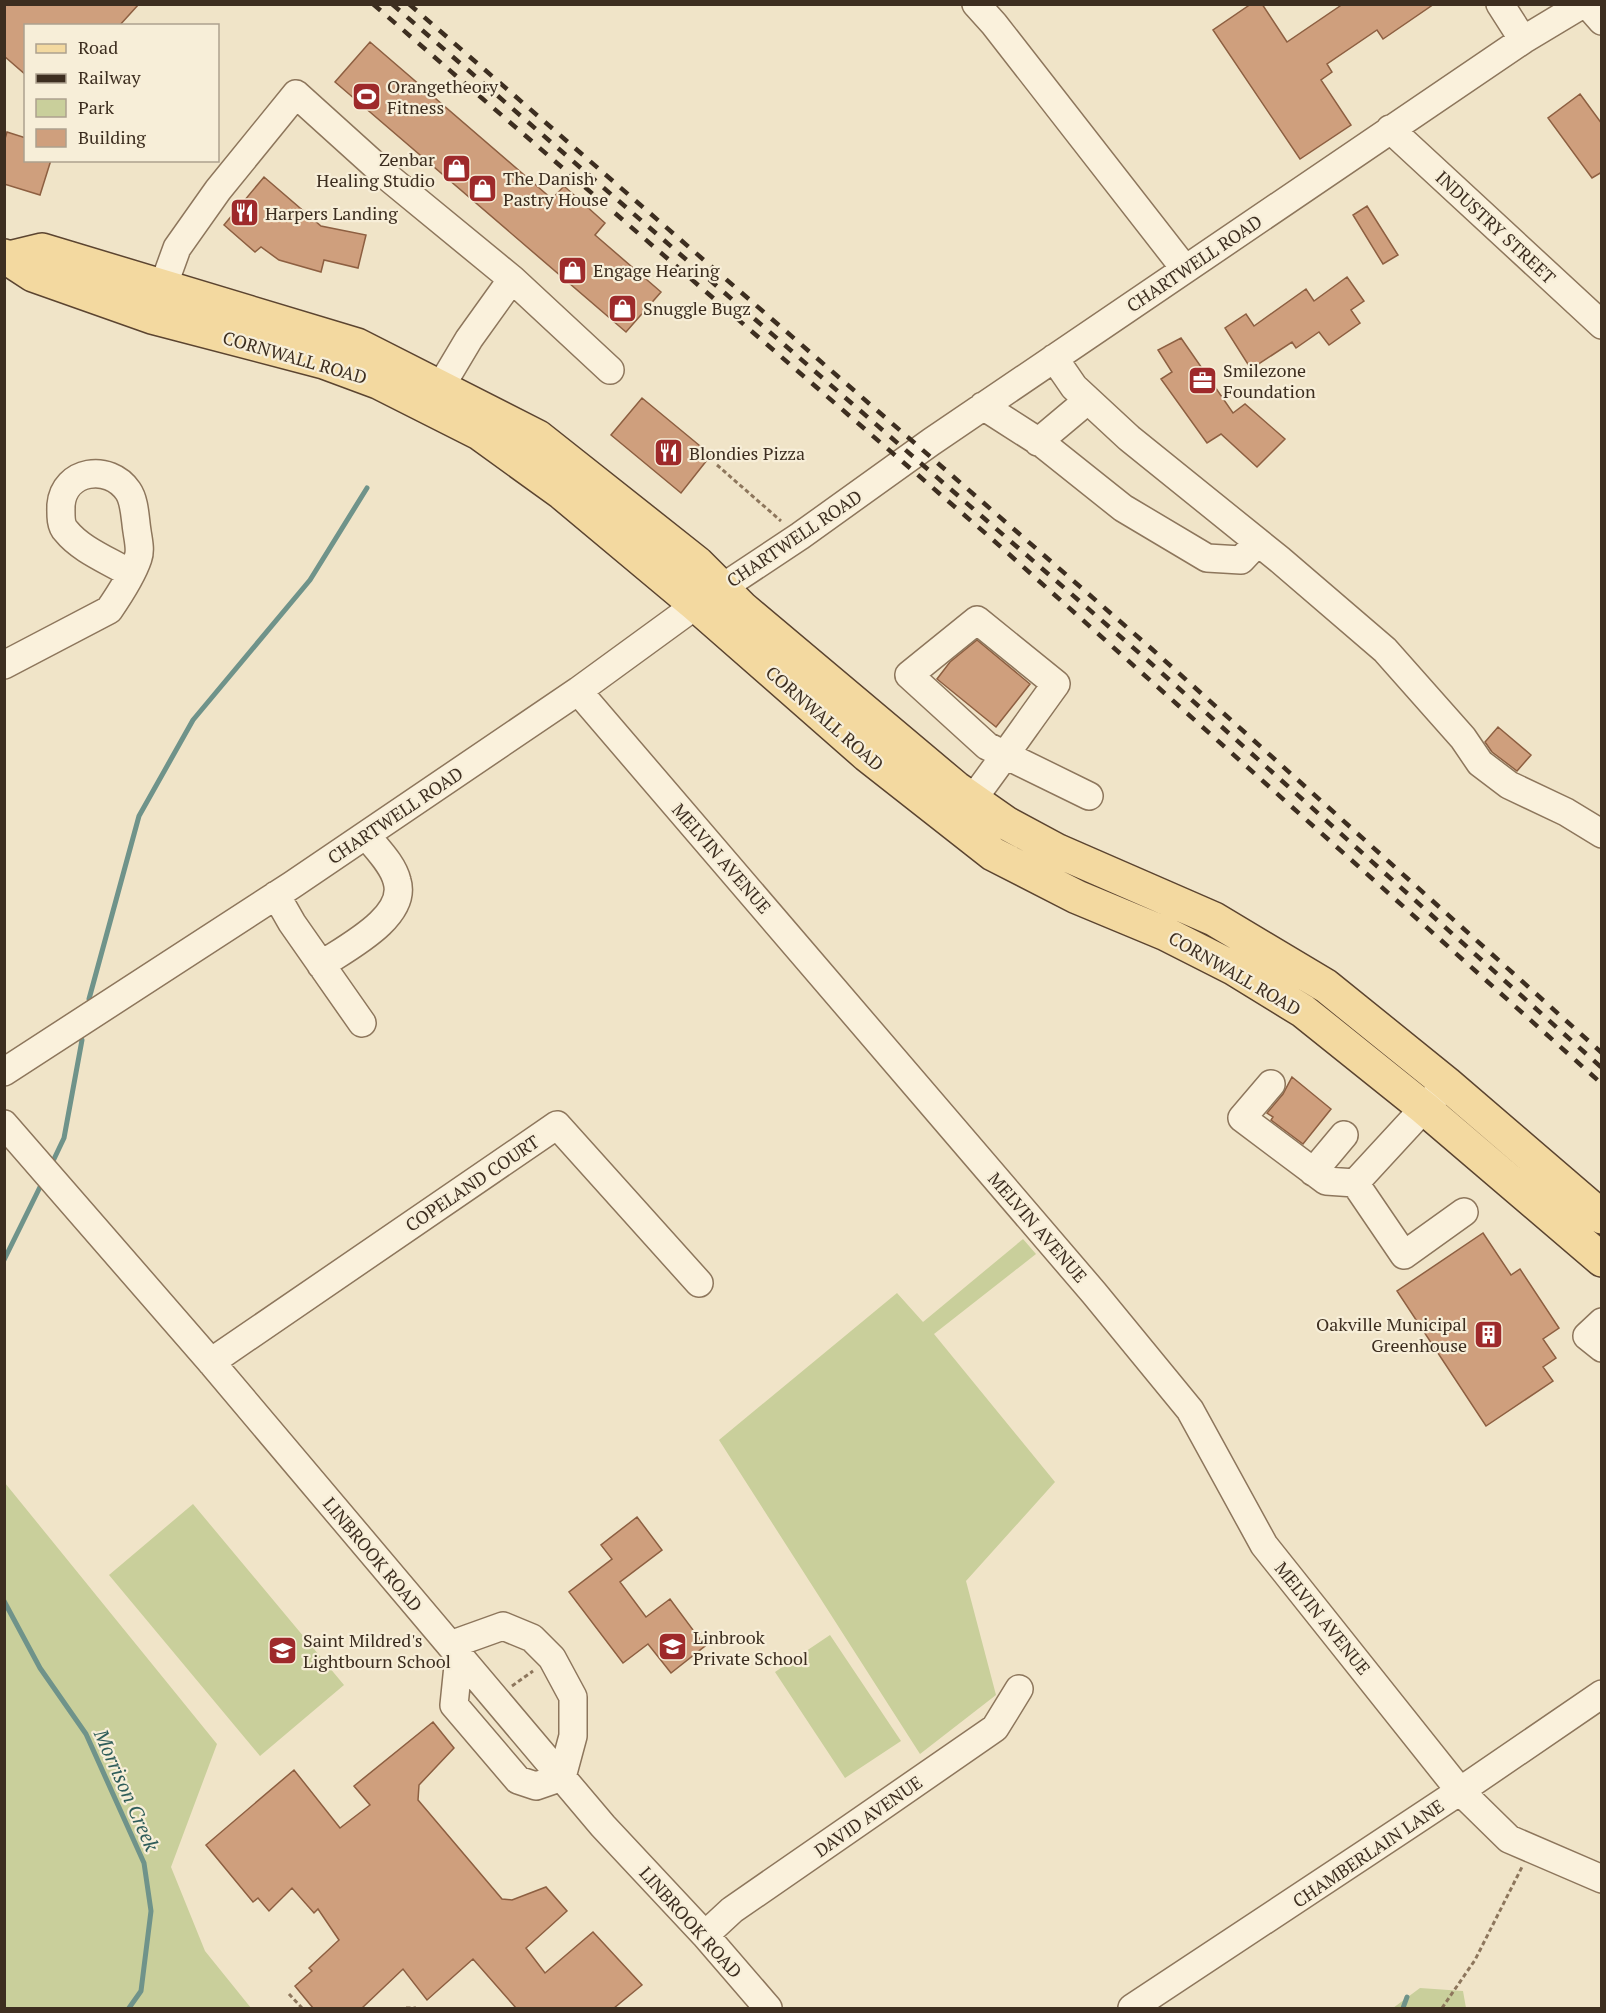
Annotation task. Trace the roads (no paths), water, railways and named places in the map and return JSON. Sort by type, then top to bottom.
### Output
[{"type":"main road","name":"CORNWALL ROAD","points":[[7,257],[42,250],[157,302],[378,382],[479,433],[708,596],[863,711],[963,812],[993,854],[1077,897],[1166,934],[1233,968],[1303,1011],[1424,1108],[1602,1260]]},
{"type":"main road","name":"CORNWALL ROAD","points":[[157,302],[357,345],[538,437],[697,563],[708,596]]},
{"type":"main road","name":"CORNWALL ROAD","points":[[963,812],[1006,823],[1058,851],[1214,919],[1264,946],[1326,986],[1446,1083],[1602,1217]]},
{"type":"street","points":[[976,4],[1185,269]]},
{"type":"street","points":[[1500,4],[1524,40]]},
{"type":"street","points":[[1585,4],[1602,21]]},
{"type":"street","name":"CHARTWELL ROAD","points":[[4,1072],[366,835],[578,691],[708,596],[800,536],[983,406],[1390,129],[1524,40],[1585,4]]},
{"type":"street","points":[[157,302],[177,248],[218,190],[296,94],[389,178],[512,279],[610,370]]},
{"type":"street","name":"INDUSTRY STREET","points":[[1390,129],[1602,325]]},
{"type":"street","points":[[441,386],[469,339],[512,279]]},
{"type":"street","points":[[1054,358],[1074,387],[1129,438],[1258,542],[1385,650],[1462,738],[1480,764],[1509,786],[1566,812],[1602,834]]},
{"type":"street","points":[[1038,442],[1088,400]]},
{"type":"street","points":[[983,406],[1038,442],[1123,508],[1206,558],[1241,560],[1258,542]]},
{"type":"street","points":[[4,665],[109,610],[131,574]]},
{"type":"street","points":[[963,812],[1004,756],[1056,684],[977,620],[909,675],[987,746],[1004,756],[1089,796]]},
{"type":"street","name":"MELVIN AVENUE","points":[[578,691],[1094,1293],[1190,1410],[1264,1545],[1460,1791],[1509,1839],[1602,1879]]},
{"type":"street","points":[[321,965],[384,920],[398,897],[395,874],[366,835]]},
{"type":"street","points":[[276,895],[362,1023]]},
{"type":"street","points":[[1356,1183],[1446,1083]]},
{"type":"street","points":[[1271,1084],[1242,1118],[1326,1181],[1356,1183]]},
{"type":"street","name":"LINBROOK ROAD","points":[[4,1124],[211,1362],[603,1826],[705,1935],[768,2008]]},
{"type":"street","name":"COPELAND COURT","points":[[211,1362],[557,1125],[699,1283]]},
{"type":"street","points":[[1313,1172],[1344,1135]]},
{"type":"street","points":[[1356,1183],[1404,1255],[1464,1212]]},
{"type":"street","points":[[1602,1322],[1587,1335],[1602,1348]]},
{"type":"street","points":[[503,1626],[532,1638],[552,1658],[573,1697],[573,1736],[562,1777],[536,1786],[519,1780],[454,1705],[455,1650],[503,1626]]},
{"type":"street","name":"DAVID AVENUE","points":[[705,1935],[732,1910],[995,1728],[1019,1689]]},
{"type":"street","name":"CHAMBERLAIN LANE","points":[[1132,2008],[1602,1694]]},
{"type":"waterway","points":[[89,999],[139,816],[193,720],[310,580],[367,488]]},
{"type":"waterway","points":[[54,1159],[64,1138],[82,1040]]},
{"type":"waterway","points":[[4,1260],[40,1187]]},
{"type":"waterway","name":"Morrison Creek","points":[[4,1601],[40,1668],[86,1734],[144,1863],[151,1911],[141,1991],[129,2008]]},
{"type":"waterway","points":[[1403,2008],[1407,1997]]},
{"type":"railway","points":[[373,4],[992,539],[1602,1084]]},
{"type":"railway","points":[[392,4],[1145,658],[1602,1068]]},
{"type":"railway","points":[[409,4],[1153,650],[1602,1053]]},
{"type":"place","name":"Orangetheory Fitness","points":[[366,96]]},
{"type":"place","name":"Zenbar Healing Studio","points":[[456,169]]},
{"type":"place","name":"The Danish Pastry House","points":[[482,188]]},
{"type":"place","name":"Harpers Landing","points":[[244,213]]},
{"type":"place","name":"Engage Hearing","points":[[572,270]]},
{"type":"place","name":"Snuggle Bugz","points":[[622,308]]},
{"type":"place","name":"Smilezone Foundation","points":[[1202,380]]},
{"type":"place","name":"Blondies Pizza","points":[[668,453]]},
{"type":"place","name":"Oakville Municipal Greenhouse","points":[[1488,1334]]},
{"type":"place","name":"Linbrook Private School","points":[[672,1647]]},
{"type":"place","name":"Saint Mildred's Lightbourn School","points":[[282,1650]]}]
